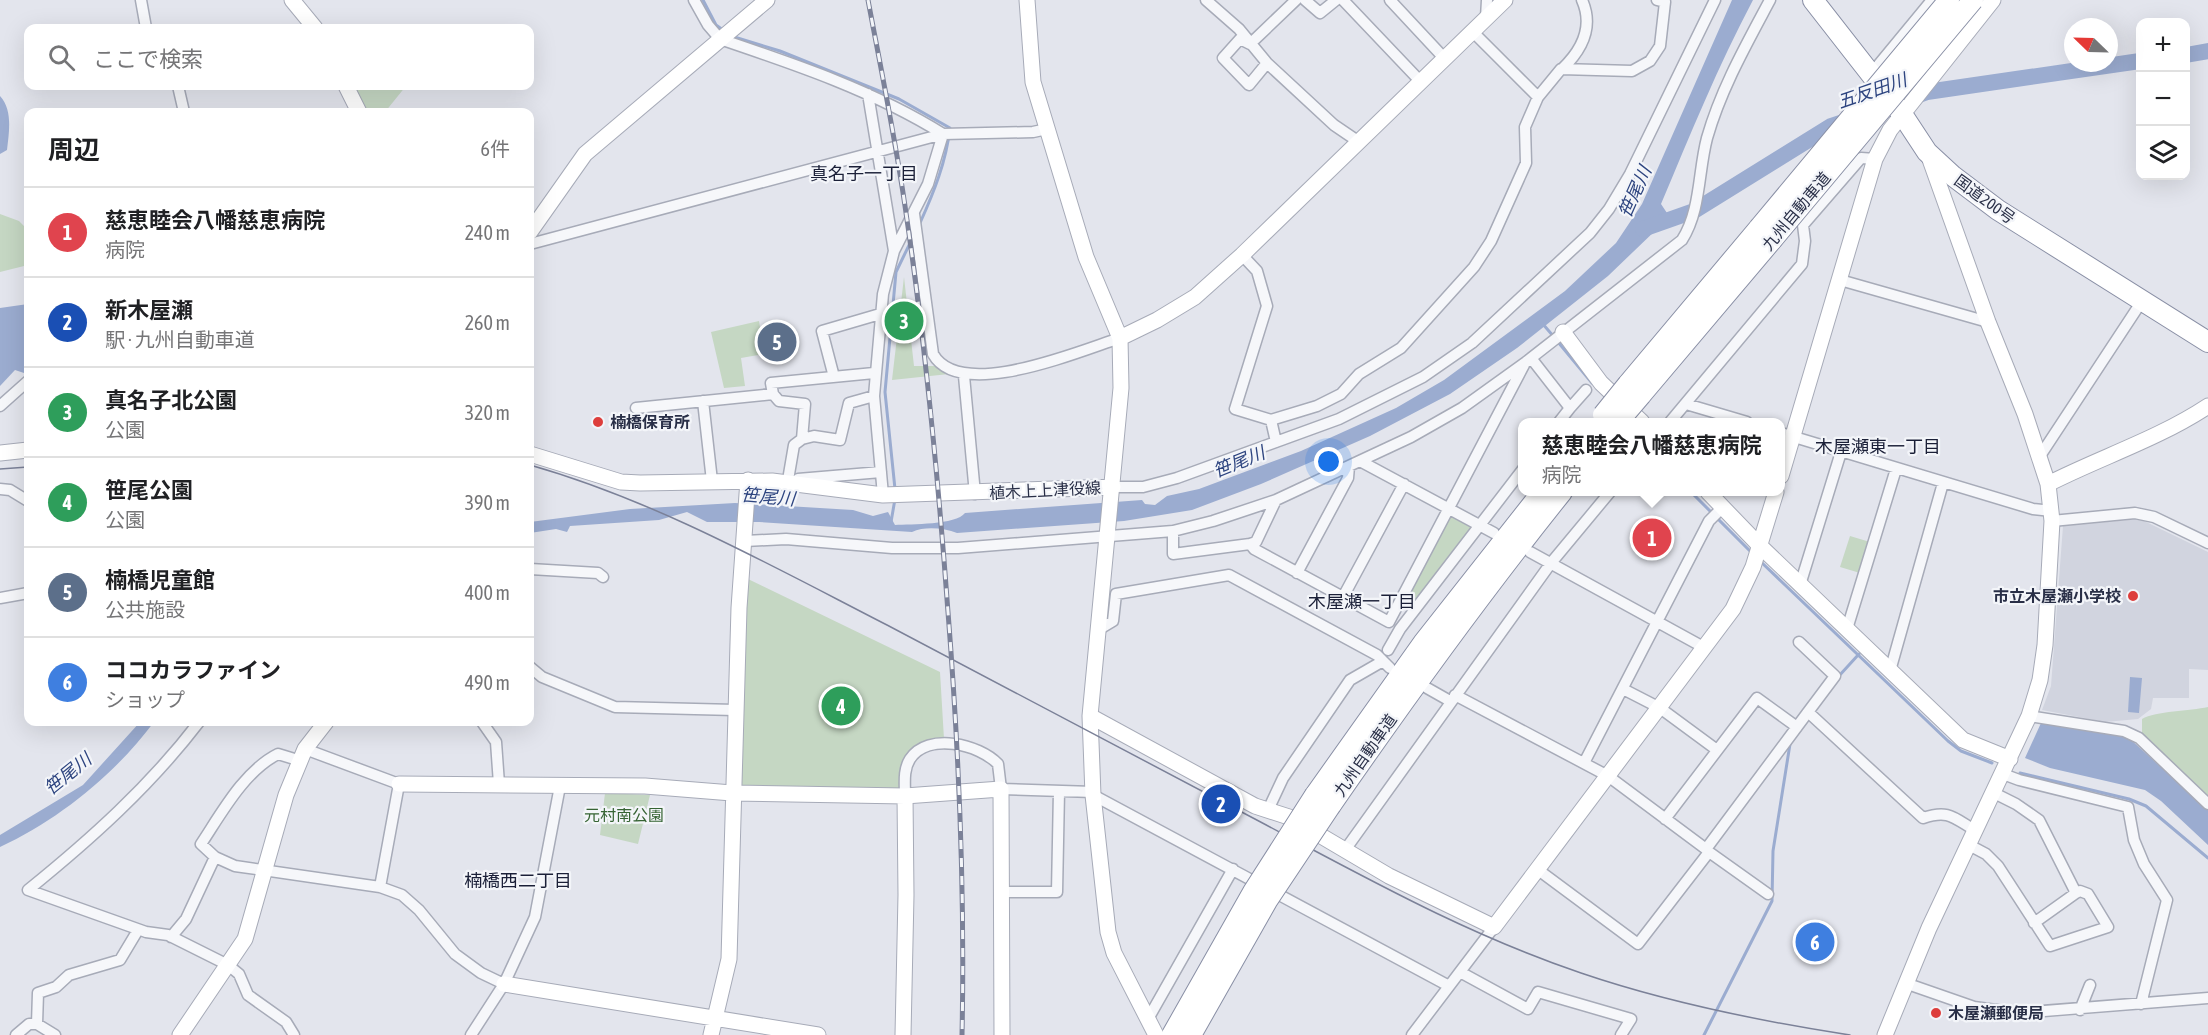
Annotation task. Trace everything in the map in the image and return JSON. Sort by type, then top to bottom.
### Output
[{"type":"highway","name":"国道200号","points":[[1813,0],[1902,114],[1927,152],[1953,176],[1998,210],[2208,342]]},
{"type":"highway","name":"九州自動車道","points":[[1765,234],[1948,0]]},
{"type":"highway","name":"九州自動車道","points":[[1608,418],[1765,234],[1973,0]]},
{"type":"highway","name":"九州自動車道","points":[[1191,1035],[1323,800],[1424,643],[1539,496]]},
{"type":"highway","name":"九州自動車道","points":[[1172,1035],[1253,892],[1559,496]]},
{"type":"street","points":[[141,0],[145,24]]},
{"type":"street","points":[[292,0],[312,24]]},
{"type":"street","points":[[694,0],[708,25],[720,39],[868,94],[897,107],[943,134]]},
{"type":"street","points":[[534,225],[585,154],[767,0]]},
{"type":"street","points":[[1027,0],[1033,82],[1086,257],[1120,338],[1121,388],[1113,490],[1143,487],[1215,467],[1340,419],[1423,377],[1472,343],[1590,233],[1609,209],[1630,174],[1715,0]]},
{"type":"street","points":[[1206,0],[1239,29],[1267,63],[1334,125],[1359,142]]},
{"type":"street","points":[[1250,44],[1296,0]]},
{"type":"street","points":[[1305,0],[1320,13],[1336,0]]},
{"type":"street","points":[[1343,0],[1421,82]]},
{"type":"street","points":[[1390,0],[1445,58]]},
{"type":"street","points":[[1486,18],[1487,0]]},
{"type":"street","points":[[914,214],[933,354],[938,363],[964,376],[1026,368],[1120,338],[1157,320],[1195,297],[1242,255],[1505,0]]},
{"type":"street","points":[[1242,255],[1257,271],[1267,306],[1235,409],[1271,420],[1317,406],[1341,394],[1359,374],[1401,348],[1474,267],[1491,241],[1526,163],[1525,127],[1538,97],[1561,69],[1575,57],[1587,32],[1589,21],[1582,0]]},
{"type":"street","points":[[1561,69],[1632,71],[1650,61],[1660,46],[1663,32],[1665,2],[1657,0]]},
{"type":"street","points":[[745,539],[815,540],[920,549],[1108,533],[1173,531],[1276,500],[1411,437],[1462,408],[1528,360],[1682,240],[1693,218],[1707,139],[1723,90],[1770,0]]},
{"type":"street","points":[[1871,74],[1932,0]]},
{"type":"street","points":[[1993,0],[1890,130],[1875,159],[1839,280],[1787,435],[2052,516],[2135,513],[2154,517],[2208,543]]},
{"type":"street","points":[[1473,32],[1538,97]]},
{"type":"street","points":[[1250,44],[1240,39],[1223,58],[1249,85],[1267,63]]},
{"type":"street","points":[[179,90],[183,108]]},
{"type":"street","points":[[348,90],[357,108]]},
{"type":"street","points":[[868,94],[894,251]]},
{"type":"street","points":[[534,243],[943,134],[1033,132],[1047,129]]},
{"type":"street","points":[[883,495],[874,396],[880,314],[894,251],[928,184],[943,134]]},
{"type":"street","points":[[1885,1035],[1905,983],[2029,716],[2040,680],[2045,645],[2052,516],[2048,484],[2040,456],[1988,322],[1927,152]]},
{"type":"street","points":[[1674,418],[1803,264],[1803,225],[1861,158],[1875,159]]},
{"type":"street","points":[[1839,280],[1988,322]]},
{"type":"street","points":[[2040,456],[2142,301]]},
{"type":"street","points":[[834,377],[822,331],[880,314]]},
{"type":"street","points":[[1557,337],[1637,418]]},
{"type":"street","points":[[1528,360],[1570,408]]},
{"type":"street","points":[[1389,622],[1528,360]]},
{"type":"street","points":[[802,438],[805,404],[779,400],[773,394],[771,383],[874,373]]},
{"type":"street","points":[[964,376],[975,494]]},
{"type":"street","points":[[0,406],[24,385]]},
{"type":"street","points":[[1563,418],[1586,390]]},
{"type":"street","points":[[636,408],[773,394]]},
{"type":"street","points":[[874,396],[849,403],[840,440],[814,436],[802,438],[794,445],[782,481],[881,472]]},
{"type":"street","points":[[703,401],[712,481]]},
{"type":"street","points":[[1686,404],[1731,418]]},
{"type":"street","points":[[2048,484],[2098,459],[2176,427],[2208,406]]},
{"type":"street","points":[[1271,420],[1276,442]]},
{"type":"street","points":[[0,453],[24,450]]},
{"type":"street","points":[[1800,585],[1841,452]]},
{"type":"street","name":"植木上上津役線","points":[[534,455],[621,482],[712,481],[748,485],[782,481],[883,495],[1113,490],[1090,716],[1093,794],[1108,932],[1114,953],[1156,1035]]},
{"type":"street","points":[[1360,461],[1494,533]]},
{"type":"street","points":[[1297,573],[1348,478],[1349,466]]},
{"type":"street","points":[[1847,629],[1896,469]]},
{"type":"street","points":[[1388,650],[1400,629],[1518,476]]},
{"type":"street","points":[[1890,671],[1942,483]]},
{"type":"street","points":[[1343,597],[1404,484]]},
{"type":"street","points":[[711,1035],[729,959],[739,609],[748,485]]},
{"type":"street","points":[[0,489],[10,490],[24,499]]},
{"type":"street","points":[[1345,850],[1551,563],[1607,496]]},
{"type":"street","points":[[1710,496],[1717,513],[1757,555],[1800,585],[1963,740],[2010,759]]},
{"type":"street","points":[[1412,1035],[1733,609],[1757,555],[1775,496]]},
{"type":"street","points":[[1173,531],[1173,554],[1250,544],[1256,542],[1276,500]]},
{"type":"street","points":[[1584,763],[1717,513]]},
{"type":"street","points":[[1250,544],[1254,549],[1400,629]]},
{"type":"street","points":[[1530,552],[1705,648]]},
{"type":"street","points":[[534,569],[598,573],[603,578]]},
{"type":"street","points":[[1098,630],[1113,621],[1116,594],[1229,575],[1377,654],[1386,664],[1350,680],[1283,778],[1268,810]]},
{"type":"street","points":[[0,598],[24,594]]},
{"type":"street","points":[[1537,869],[1638,944],[1835,676],[1799,642]]},
{"type":"street","points":[[534,671],[542,677],[615,707],[735,710]]},
{"type":"street","points":[[1427,688],[1453,698],[1608,776],[1768,894]]},
{"type":"street","points":[[1623,690],[1660,708],[1717,750]]},
{"type":"street","points":[[1665,819],[1757,698],[1797,728]]},
{"type":"street","points":[[1808,712],[1923,818],[1940,812],[1947,813],[1998,866],[2034,923],[2050,946],[2106,929],[2108,924],[2088,894],[2083,891],[2076,893],[2034,923]]},
{"type":"street","points":[[1090,716],[1268,810],[1289,817],[1389,876],[1494,927]]},
{"type":"street","points":[[2029,716],[2124,731],[2139,738],[2208,804]]},
{"type":"street","points":[[196,726],[153,778],[99,831],[28,890],[138,930],[171,937],[228,965],[238,974],[248,995],[286,1022],[294,1035]]},
{"type":"street","points":[[180,1035],[245,939],[286,795],[303,755],[323,726]]},
{"type":"street","points":[[485,726],[496,742],[499,784]]},
{"type":"street","points":[[913,1035],[902,1035],[906,895],[904,775],[910,760],[919,750],[958,743],[981,750],[998,764],[1001,789],[1002,1035]]},
{"type":"street","points":[[818,1035],[504,984],[481,973],[455,954],[420,910],[402,895],[380,886],[235,866],[215,856],[201,844],[245,783],[265,762],[278,754],[303,755],[399,784],[645,786],[732,793],[905,795],[1001,789],[1093,794],[1449,986]]},
{"type":"street","points":[[2003,774],[2128,807],[2134,840],[2144,864],[2167,900],[2141,1004]]},
{"type":"street","points":[[380,886],[399,784]]},
{"type":"street","points":[[471,1035],[504,984],[535,917],[560,786]]},
{"type":"street","points":[[1002,892],[1057,892],[1059,791]]},
{"type":"street","points":[[1994,793],[2016,804],[2039,820],[2076,893]]},
{"type":"street","points":[[171,937],[186,919],[215,856]]},
{"type":"street","points":[[1148,1018],[1233,869]]},
{"type":"street","points":[[37,1024],[38,993],[56,987],[69,975],[120,960],[138,930]]},
{"type":"street","points":[[1460,972],[1528,1009],[1539,992],[1630,1019],[1621,1035]]},
{"type":"street","points":[[1905,983],[1974,1007],[2018,1013],[2080,1010],[2208,998]]},
{"type":"street","points":[[2080,1010],[2090,985]]},
{"type":"street","points":[[16,1035],[29,1024],[37,1024],[55,1035]]},
{"type":"shaded area","name":"市立木屋瀬小学校","points":[[2140,519],[2208,552],[2208,670],[2189,669],[2189,698],[2153,698],[2151,709],[2138,719],[2105,722],[2042,710],[2051,686],[2063,526]]},
{"type":"green space","points":[[353,90],[403,90],[388,108],[364,108]]},
{"type":"green space","points":[[0,214],[19,221],[24,226],[24,266],[0,272]]},
{"type":"green space","points":[[904,277],[914,366],[937,366],[949,374],[892,380]]},
{"type":"green space","points":[[759,321],[764,354],[741,358],[745,386],[724,388],[711,332]]},
{"type":"green space","points":[[1450,515],[1474,528],[1411,608],[1403,603]]},
{"type":"green space","points":[[1850,536],[1870,542],[1860,573],[1840,567]]},
{"type":"green space","points":[[748,579],[940,672],[944,739],[923,744],[909,752],[902,766],[900,788],[739,787],[743,609]]},
{"type":"green space","points":[[2208,707],[2208,799],[2142,736],[2142,719],[2164,713]]},
{"type":"green space","name":"元村南公園","points":[[605,793],[650,795],[638,844],[600,835]]},
{"type":"water","points":[[1732,0],[1753,0],[1716,75],[1661,204],[1667,213],[1658,228],[1608,276],[1517,348],[1450,394],[1370,436],[1261,484],[1192,510],[1124,521],[957,533],[934,528],[912,532],[759,522],[707,522],[687,512],[659,520],[570,526],[567,532],[556,529],[534,532],[534,521],[630,509],[735,503],[853,510],[873,516],[888,512],[895,525],[943,522],[953,520],[965,513],[1142,500],[1145,504],[1155,505],[1167,496],[1199,489],[1301,451],[1396,408],[1444,380],[1565,291],[1616,243],[1642,204]]},
{"type":"water","points":[[0,96],[7,108],[9,136],[7,150],[0,154]]},
{"type":"water","points":[[24,305],[24,373],[15,370],[0,386],[0,308]]},
{"type":"water","points":[[2130,677],[2142,678],[2139,713],[2128,712]]},
{"type":"water","points":[[2041,723],[2118,733],[2129,738],[2208,810],[2208,845],[2161,801],[2145,790],[2050,768],[2025,758]]},
{"type":"water","points":[[136,726],[151,726],[122,760],[85,794],[44,823],[0,847],[0,835],[83,785]]},
{"type":"waterway","points":[[703,0],[716,25],[723,30]]},
{"type":"waterway","points":[[731,36],[780,51],[899,99],[950,128],[939,177],[920,223]]},
{"type":"waterway","name":"五反田川","points":[[2190,54],[2208,51]]},
{"type":"waterway","name":"五反田川","points":[[1908,99],[1927,92],[2136,62]]},
{"type":"waterway","name":"五反田川","points":[[1643,229],[1694,211],[1831,126],[1852,119]]},
{"type":"waterway","points":[[895,489],[885,392],[896,272],[913,237]]},
{"type":"waterway","points":[[1542,323],[1554,337]]},
{"type":"waterway","points":[[1558,342],[1592,383]]},
{"type":"waterway","points":[[1695,496],[1751,552]]},
{"type":"waterway","points":[[891,522],[895,499]]},
{"type":"waterway","points":[[1760,561],[1948,741],[1961,751],[1992,763]]},
{"type":"waterway","points":[[1838,677],[1859,654]]},
{"type":"waterway","points":[[1704,1035],[1772,901],[1773,851],[1790,744]]},
{"type":"waterway","points":[[2020,773],[2129,799],[2146,806],[2208,858]]},
{"type":"tram line","points":[[534,466],[622,497],[712,536],[887,625],[1374,882],[1495,940],[1581,973],[1647,993],[1748,1017],[1850,1035]]},
{"type":"tram line","points":[[0,469],[24,467]]},
{"type":"railway","points":[[868,0],[905,206],[919,307],[935,459],[958,770],[963,929],[962,1035]]},
{"type":"place","name":"真名子北公園","points":[[904,321]]},
{"type":"place","name":"楠橋児童館","points":[[777,342]]},
{"type":"place","name":"楠橋保育所","points":[[598,422]]},
{"type":"place","name":"慈恵睦会八幡慈恵病院","points":[[1652,538]]},
{"type":"place","name":"市立木屋瀬小学校","points":[[2133,596]]},
{"type":"place","name":"笹尾公園","points":[[841,706]]},
{"type":"place","name":"新木屋瀬","points":[[1221,804]]},
{"type":"place","name":"ココカラファイン","points":[[1815,942]]},
{"type":"place","name":"木屋瀬郵便局","points":[[1936,1013]]},
{"type":"district","name":"真名子一丁目","points":[[864,174]]},
{"type":"district","name":"木屋瀬東一丁目","points":[[1878,447]]},
{"type":"district","name":"木屋瀬一丁目","points":[[1362,602]]},
{"type":"district","name":"楠橋西二丁目","points":[[518,881]]},
{"type":"water label","name":"笹尾川","points":[[1635,192]]},
{"type":"water label","name":"笹尾川","points":[[1239,462]]},
{"type":"water label","name":"笹尾川","points":[[768,497]]},
{"type":"water label","name":"笹尾川","points":[[68,774]]}]
